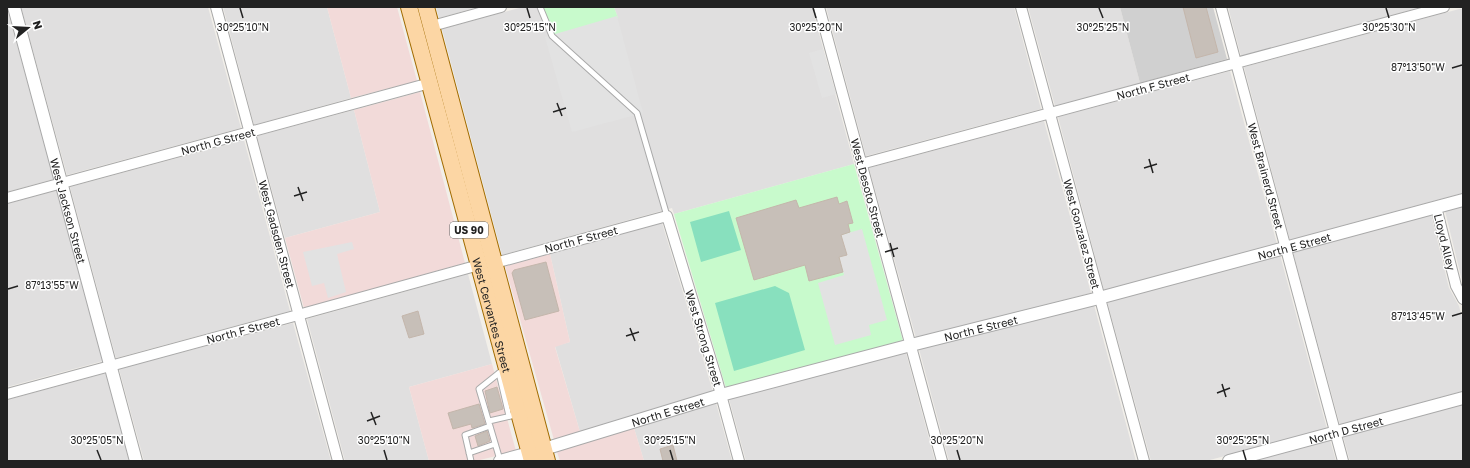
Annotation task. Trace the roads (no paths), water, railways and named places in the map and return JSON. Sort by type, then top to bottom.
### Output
[{"type":"main road","name":"West Cervantes Street","points":[[409,7],[479,265],[514,415],[538,456]]},
{"type":"main road","points":[[418,7],[421,17],[425,22],[432,26]]},
{"type":"main road","name":"West Cervantes Street","points":[[426,7],[495,263],[538,456]]},
{"type":"main road","points":[[430,83],[437,84],[441,90],[458,151],[470,171]]},
{"type":"street","name":"West Jackson Street","points":[[14,7],[136,461]]},
{"type":"street","name":"West Gadsden Street","points":[[216,7],[338,461]]},
{"type":"street","points":[[432,26],[501,7]]},
{"type":"street","name":"West Desoto Street","points":[[819,7],[942,461]]},
{"type":"street","name":"West Gonzalez Street","points":[[1021,7],[1144,461]]},
{"type":"street","name":"West Brainerd Street","points":[[1220,7],[1343,461]]},
{"type":"street","name":"North F Street","points":[[861,164],[1444,7]]},
{"type":"street","name":"North G Street","points":[[7,198],[430,83]]},
{"type":"street","name":"North E Street","points":[[500,461],[538,456],[721,396],[911,345],[1099,298],[1463,200]]},
{"type":"street","name":"Lloyd Alley","points":[[1436,207],[1456,286],[1463,299]]},
{"type":"street","name":"North F Street","points":[[495,263],[667,216]]},
{"type":"street","name":"West Strong Street","points":[[667,216],[739,461]]},
{"type":"street","name":"North F Street","points":[[7,394],[479,265]]},
{"type":"street","name":"North D Street","points":[[1229,461],[1463,398]]},
{"type":"lane","points":[[540,7],[552,36],[637,113],[667,216]]},
{"type":"lane","points":[[500,461],[479,389],[503,370]]},
{"type":"lane","points":[[471,461],[465,436],[489,424],[514,415]]},
{"type":"lane","points":[[469,453],[495,444]]}]
